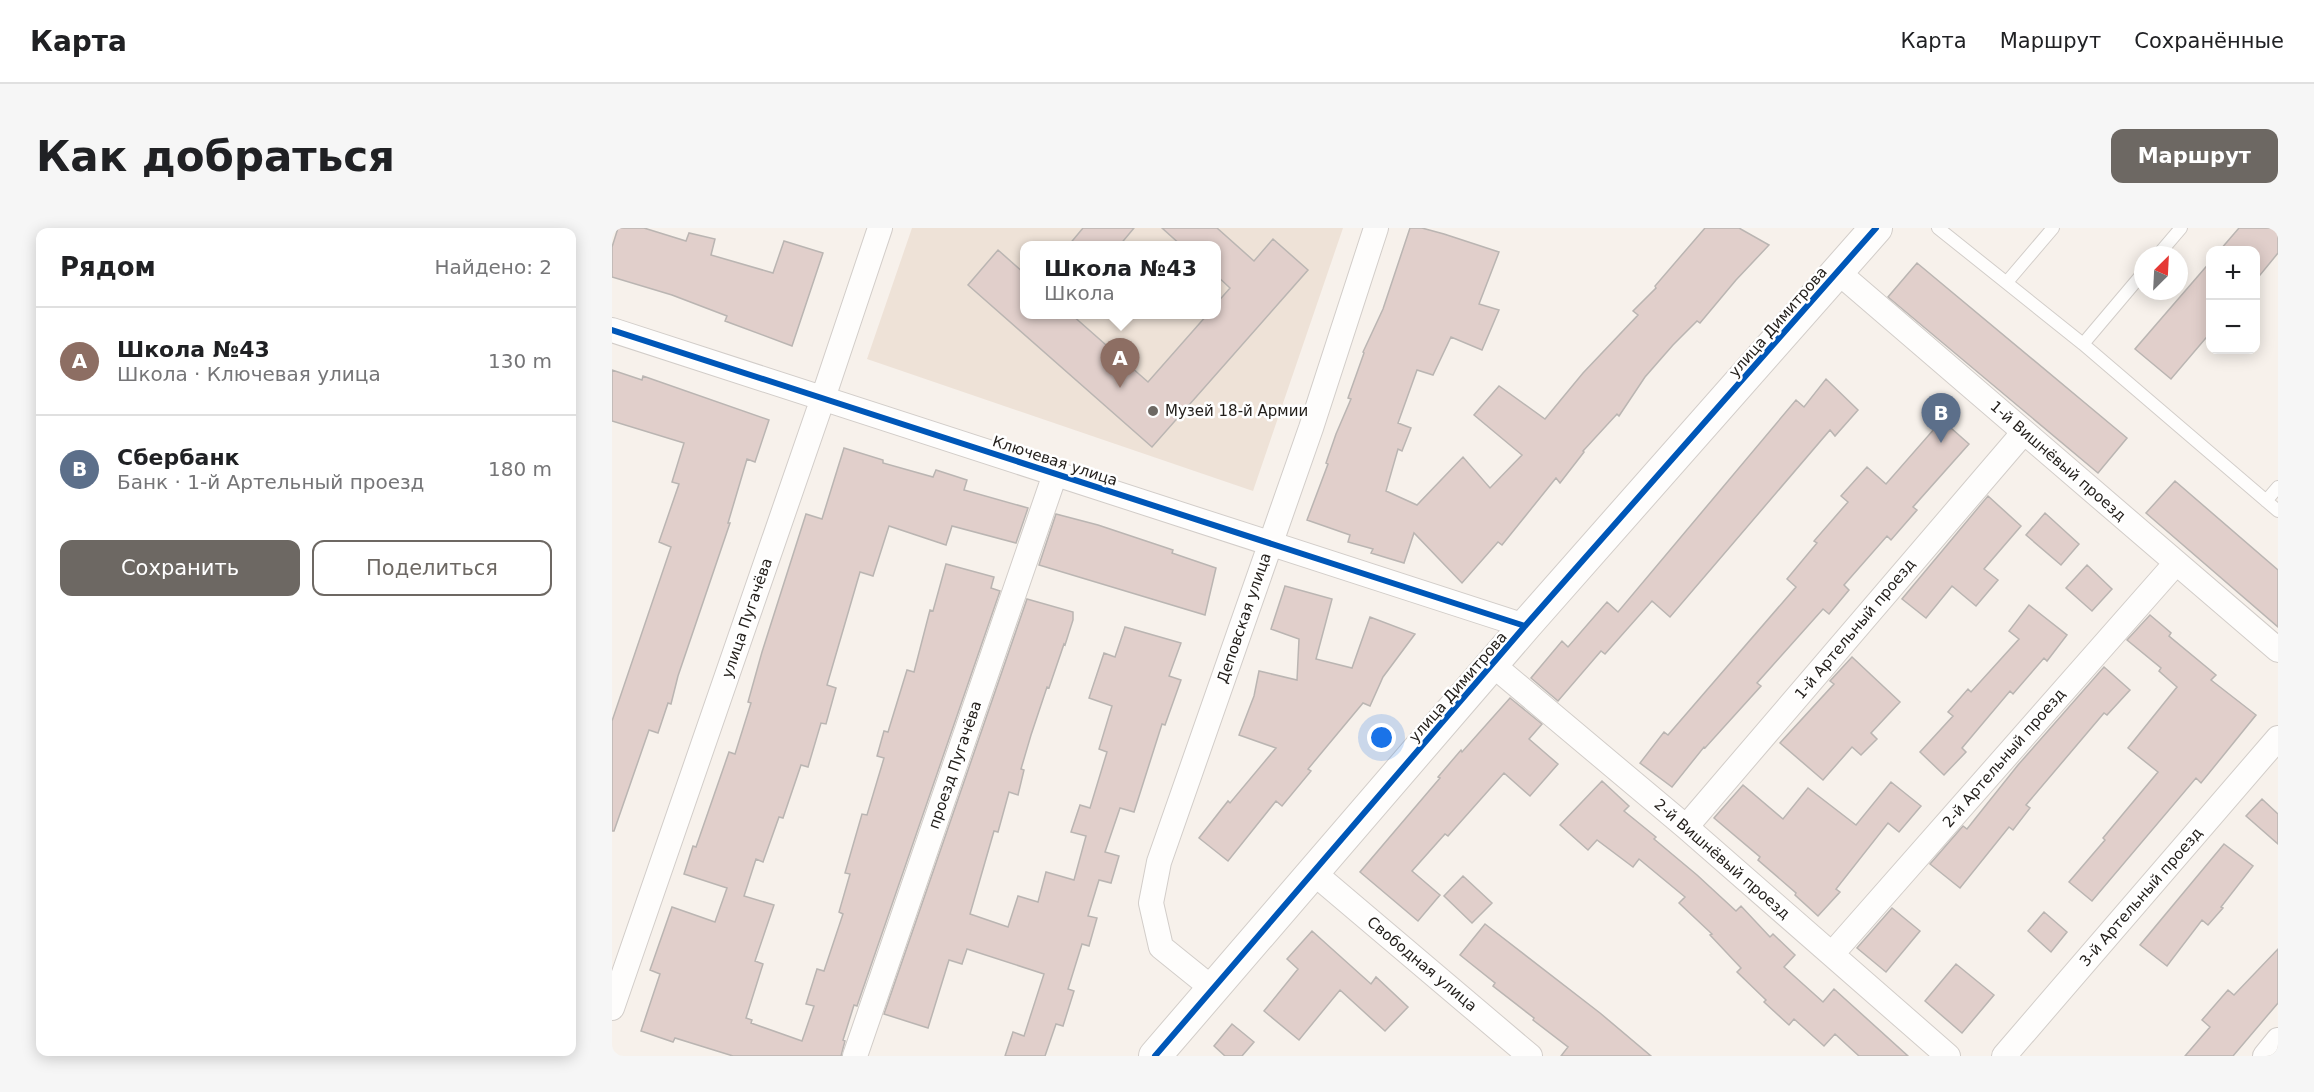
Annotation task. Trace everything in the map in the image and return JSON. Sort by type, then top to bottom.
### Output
[{"type":"street","name":"улица Пугачёва","points":[[612,1008],[880,228]]},
{"type":"street","name":"Деповская улица","points":[[1213,989],[1161,947],[1151,903],[1159,862],[1311,428],[1376,228]]},
{"type":"street","name":"улица Димитрова","points":[[1155,1056],[1492,665],[1876,228]]},
{"type":"street","name":"1-й Вишнёвый проезд","points":[[1838,272],[2278,650]]},
{"type":"street","name":"Ключевая улица","points":[[612,330],[1055,474],[1271,541],[1526,626]]},
{"type":"street","name":"1-й Артельный проезд","points":[[1686,827],[2024,432]]},
{"type":"street","name":"проезд Пугачёва","points":[[855,1056],[1055,474]]},
{"type":"street","name":"2-й Артельный проезд","points":[[1832,954],[2176,563]]},
{"type":"street","name":"2-й Вишнёвый проезд","points":[[1492,665],[1686,827],[1948,1056]]},
{"type":"street","name":"3-й Артельный проезд","points":[[2004,1056],[2278,738]]},
{"type":"street","name":"Свободная улица","points":[[1314,873],[1530,1056]]},
{"type":"street","points":[[2265,1056],[2278,1040]]},
{"type":"lane","points":[[1938,228],[2083,344],[2278,511]]},
{"type":"lane","points":[[2007,282],[2054,228]]},
{"type":"lane","points":[[2166,246],[2181,228]]},
{"type":"lane","points":[[2083,344],[2134,284]]},
{"type":"lane","points":[[2266,501],[2278,487]]},
{"type":"shaded area","points":[[912,228],[1343,228],[1253,491],[867,359]]},
{"type":"building","points":[[618,228],[644,228],[686,241],[689,233],[715,239],[711,255],[773,273],[784,241],[823,253],[792,346],[725,321],[727,316],[672,295],[612,277],[612,247]]},
{"type":"building","points":[[1083,228],[1134,228],[1123,241],[1072,241]]},
{"type":"building","points":[[1162,228],[1217,228],[1254,261],[1273,239],[1308,270],[1152,447],[968,285],[998,250],[1020,269],[1020,319],[1077,319],[1148,382],[1203,319],[1221,319],[1221,298],[1230,288],[1221,280],[1221,241],[1176,241]]},
{"type":"building","points":[[1410,228],[1422,228],[1499,252],[1479,304],[1499,310],[1482,350],[1451,337],[1433,375],[1417,370],[1398,423],[1411,428],[1402,451],[1398,449],[1386,491],[1417,505],[1463,457],[1490,488],[1522,455],[1474,415],[1499,386],[1545,419],[1583,373],[1638,315],[1633,311],[1656,288],[1655,286],[1705,228],[1739,228],[1769,245],[1700,323],[1697,321],[1673,345],[1645,377],[1619,416],[1617,414],[1583,451],[1560,483],[1556,478],[1502,545],[1498,542],[1462,583],[1414,533],[1404,563],[1371,553],[1373,549],[1348,542],[1350,535],[1307,520],[1328,464],[1326,463],[1336,434],[1351,399],[1348,398],[1363,352],[1383,309]]},
{"type":"building","points":[[2239,228],[2278,228],[2278,253],[2260,275],[2260,246],[2223,246]]},
{"type":"building","points":[[1917,263],[2127,438],[2098,473],[1888,297]]},
{"type":"building","points":[[2206,267],[2206,338],[2171,379],[2135,349],[2177,300],[2188,300],[2188,288]]},
{"type":"building","points":[[612,370],[642,380],[643,376],[769,420],[755,462],[747,459],[728,523],[730,523],[678,676],[671,704],[668,703],[658,733],[649,730],[614,831],[612,831],[612,721],[671,547],[659,542],[679,484],[672,482],[684,443],[612,421]]},
{"type":"building","points":[[1826,379],[1858,410],[1835,436],[1830,430],[1670,617],[1652,601],[1605,654],[1601,651],[1558,701],[1531,678],[1562,641],[1568,647],[1607,602],[1618,612],[1796,400],[1804,407]]},
{"type":"building","points":[[1942,420],[1969,444],[1913,507],[1917,510],[1891,540],[1887,536],[1844,585],[1849,590],[1829,614],[1823,609],[1757,683],[1761,686],[1704,747],[1672,787],[1640,763],[1664,732],[1668,735],[1796,587],[1787,579],[1817,543],[1814,541],[1848,502],[1841,496],[1867,467],[1886,484]]},
{"type":"building","points":[[844,448],[883,460],[883,463],[933,477],[936,470],[967,480],[964,490],[1028,508],[1016,543],[952,526],[946,545],[889,526],[873,576],[860,572],[827,685],[836,688],[826,724],[821,723],[808,767],[801,765],[783,818],[779,817],[763,862],[756,859],[744,896],[774,905],[755,961],[763,964],[746,1018],[752,1020],[751,1023],[802,1041],[814,1006],[806,1004],[817,969],[824,971],[843,914],[839,912],[850,874],[845,873],[862,814],[867,815],[884,758],[877,756],[884,731],[888,732],[907,670],[914,672],[930,610],[933,611],[946,564],[994,577],[991,588],[1000,591],[857,1006],[854,1005],[843,1040],[845,1041],[841,1056],[733,1056],[675,1038],[673,1042],[641,1031],[660,974],[650,970],[672,907],[715,922],[727,888],[684,874],[693,846],[696,847],[729,752],[735,754],[751,703],[748,702],[762,652],[806,514],[822,519]]},
{"type":"building","points":[[2175,481],[2278,570],[2278,627],[2146,513]]},
{"type":"building","points":[[1988,496],[2021,526],[1984,569],[1998,580],[1976,606],[1952,586],[1926,618],[1902,599]]},
{"type":"building","points":[[2045,513],[2079,544],[2061,565],[2026,535]]},
{"type":"building","points":[[1056,514],[1098,525],[1173,550],[1172,553],[1216,568],[1205,615],[1039,565]]},
{"type":"building","points":[[2087,565],[2112,589],[2092,611],[2066,588]]},
{"type":"building","points":[[1285,586],[1332,599],[1316,659],[1352,668],[1370,617],[1415,634],[1383,677],[1370,706],[1363,703],[1308,769],[1311,771],[1282,806],[1276,801],[1228,861],[1199,838],[1228,801],[1230,803],[1276,748],[1239,735],[1254,696],[1259,671],[1297,680],[1299,639],[1271,629]]},
{"type":"building","points":[[1027,599],[1073,612],[1073,620],[1031,735],[1021,769],[1024,770],[1018,795],[1009,792],[998,832],[994,831],[970,914],[1008,927],[1018,896],[1038,902],[1046,872],[1074,880],[1086,836],[1071,832],[1080,805],[1090,808],[1107,752],[1099,749],[1112,706],[1089,698],[1104,653],[1115,657],[1125,627],[1181,643],[1169,676],[1181,680],[1165,725],[1162,724],[1134,812],[1120,808],[1105,852],[1119,856],[1111,883],[1099,880],[1088,916],[1097,918],[1089,946],[1082,944],[1068,989],[1074,991],[1063,1026],[1056,1024],[1045,1056],[1005,1056],[1013,1032],[1024,1036],[1044,974],[967,949],[962,964],[949,960],[928,1028],[884,1014]]},
{"type":"building","points":[[2029,605],[2067,635],[2047,661],[2044,658],[2013,694],[2010,691],[1962,748],[1966,752],[1944,775],[1920,752],[1953,716],[1948,712],[1968,689],[1971,692],[2019,639],[2009,631]]},
{"type":"building","points":[[2150,615],[2171,633],[2169,636],[2216,675],[2211,680],[2256,715],[2201,783],[2196,778],[2092,901],[2069,882],[2158,772],[2128,748],[2177,687],[2159,671],[2161,668],[2127,640]]},
{"type":"building","points":[[1852,657],[1900,702],[1871,733],[1877,739],[1861,755],[1852,747],[1823,780],[1780,743],[1834,684],[1830,681]]},
{"type":"building","points":[[2104,667],[2130,690],[2107,715],[2104,713],[2026,805],[2030,808],[2013,830],[2009,827],[1960,888],[1930,864],[1963,826],[1967,829],[2018,765]]},
{"type":"building","points":[[1510,698],[1542,724],[1529,739],[1558,764],[1530,796],[1504,773],[1448,836],[1445,834],[1412,871],[1440,895],[1418,921],[1360,872],[1461,750],[1462,752]]},
{"type":"building","points":[[1602,781],[1629,806],[1624,811],[1656,837],[1654,839],[1736,911],[1741,906],[1770,937],[1773,934],[1795,955],[1784,967],[1823,1002],[1834,989],[1908,1056],[1859,1056],[1835,1034],[1824,1046],[1794,1019],[1789,1025],[1737,972],[1741,968],[1710,935],[1712,934],[1679,903],[1685,897],[1639,859],[1633,867],[1597,840],[1588,850],[1560,825]]},
{"type":"building","points":[[1891,782],[1921,806],[1899,832],[1888,823],[1836,889],[1840,892],[1818,916],[1795,895],[1796,893],[1758,860],[1760,857],[1714,818],[1743,785],[1783,819],[1808,788],[1856,825]]},
{"type":"building","points":[[2262,799],[2278,814],[2278,844],[2246,816]]},
{"type":"building","points":[[2224,844],[2253,866],[2221,907],[2223,908],[2208,925],[2202,920],[2167,966],[2140,945]]},
{"type":"building","points":[[1463,876],[1492,903],[1472,923],[1444,896]]},
{"type":"building","points":[[1892,908],[1920,931],[1886,972],[1857,948]]},
{"type":"building","points":[[2044,912],[2067,932],[2051,952],[2028,931]]},
{"type":"building","points":[[1485,924],[1600,1013],[1651,1056],[1561,1056],[1568,1047],[1493,986],[1495,983],[1460,955]]},
{"type":"building","points":[[1312,931],[1371,984],[1376,977],[1408,1007],[1385,1031],[1340,990],[1299,1040],[1264,1011],[1298,969],[1287,959]]},
{"type":"building","points":[[2278,949],[2278,1003],[2233,1056],[2185,1056],[2210,1027],[2202,1020],[2228,990],[2234,995]]},
{"type":"building","points":[[1956,964],[1994,995],[1962,1033],[1925,1001]]},
{"type":"building","points":[[1232,1024],[1254,1042],[1242,1056],[1225,1056],[1214,1046]]},
{"type":"cycle path","points":[[1155,1056],[1525,626],[1876,228]]},
{"type":"cycle path","points":[[612,330],[1525,626]]},
{"type":"place","name":"Школа №43","points":[[1120,388]]},
{"type":"place","name":"Музей 18-й Армии","points":[[1153,411]]},
{"type":"place","name":"Сбербанк","points":[[1941,443]]}]
